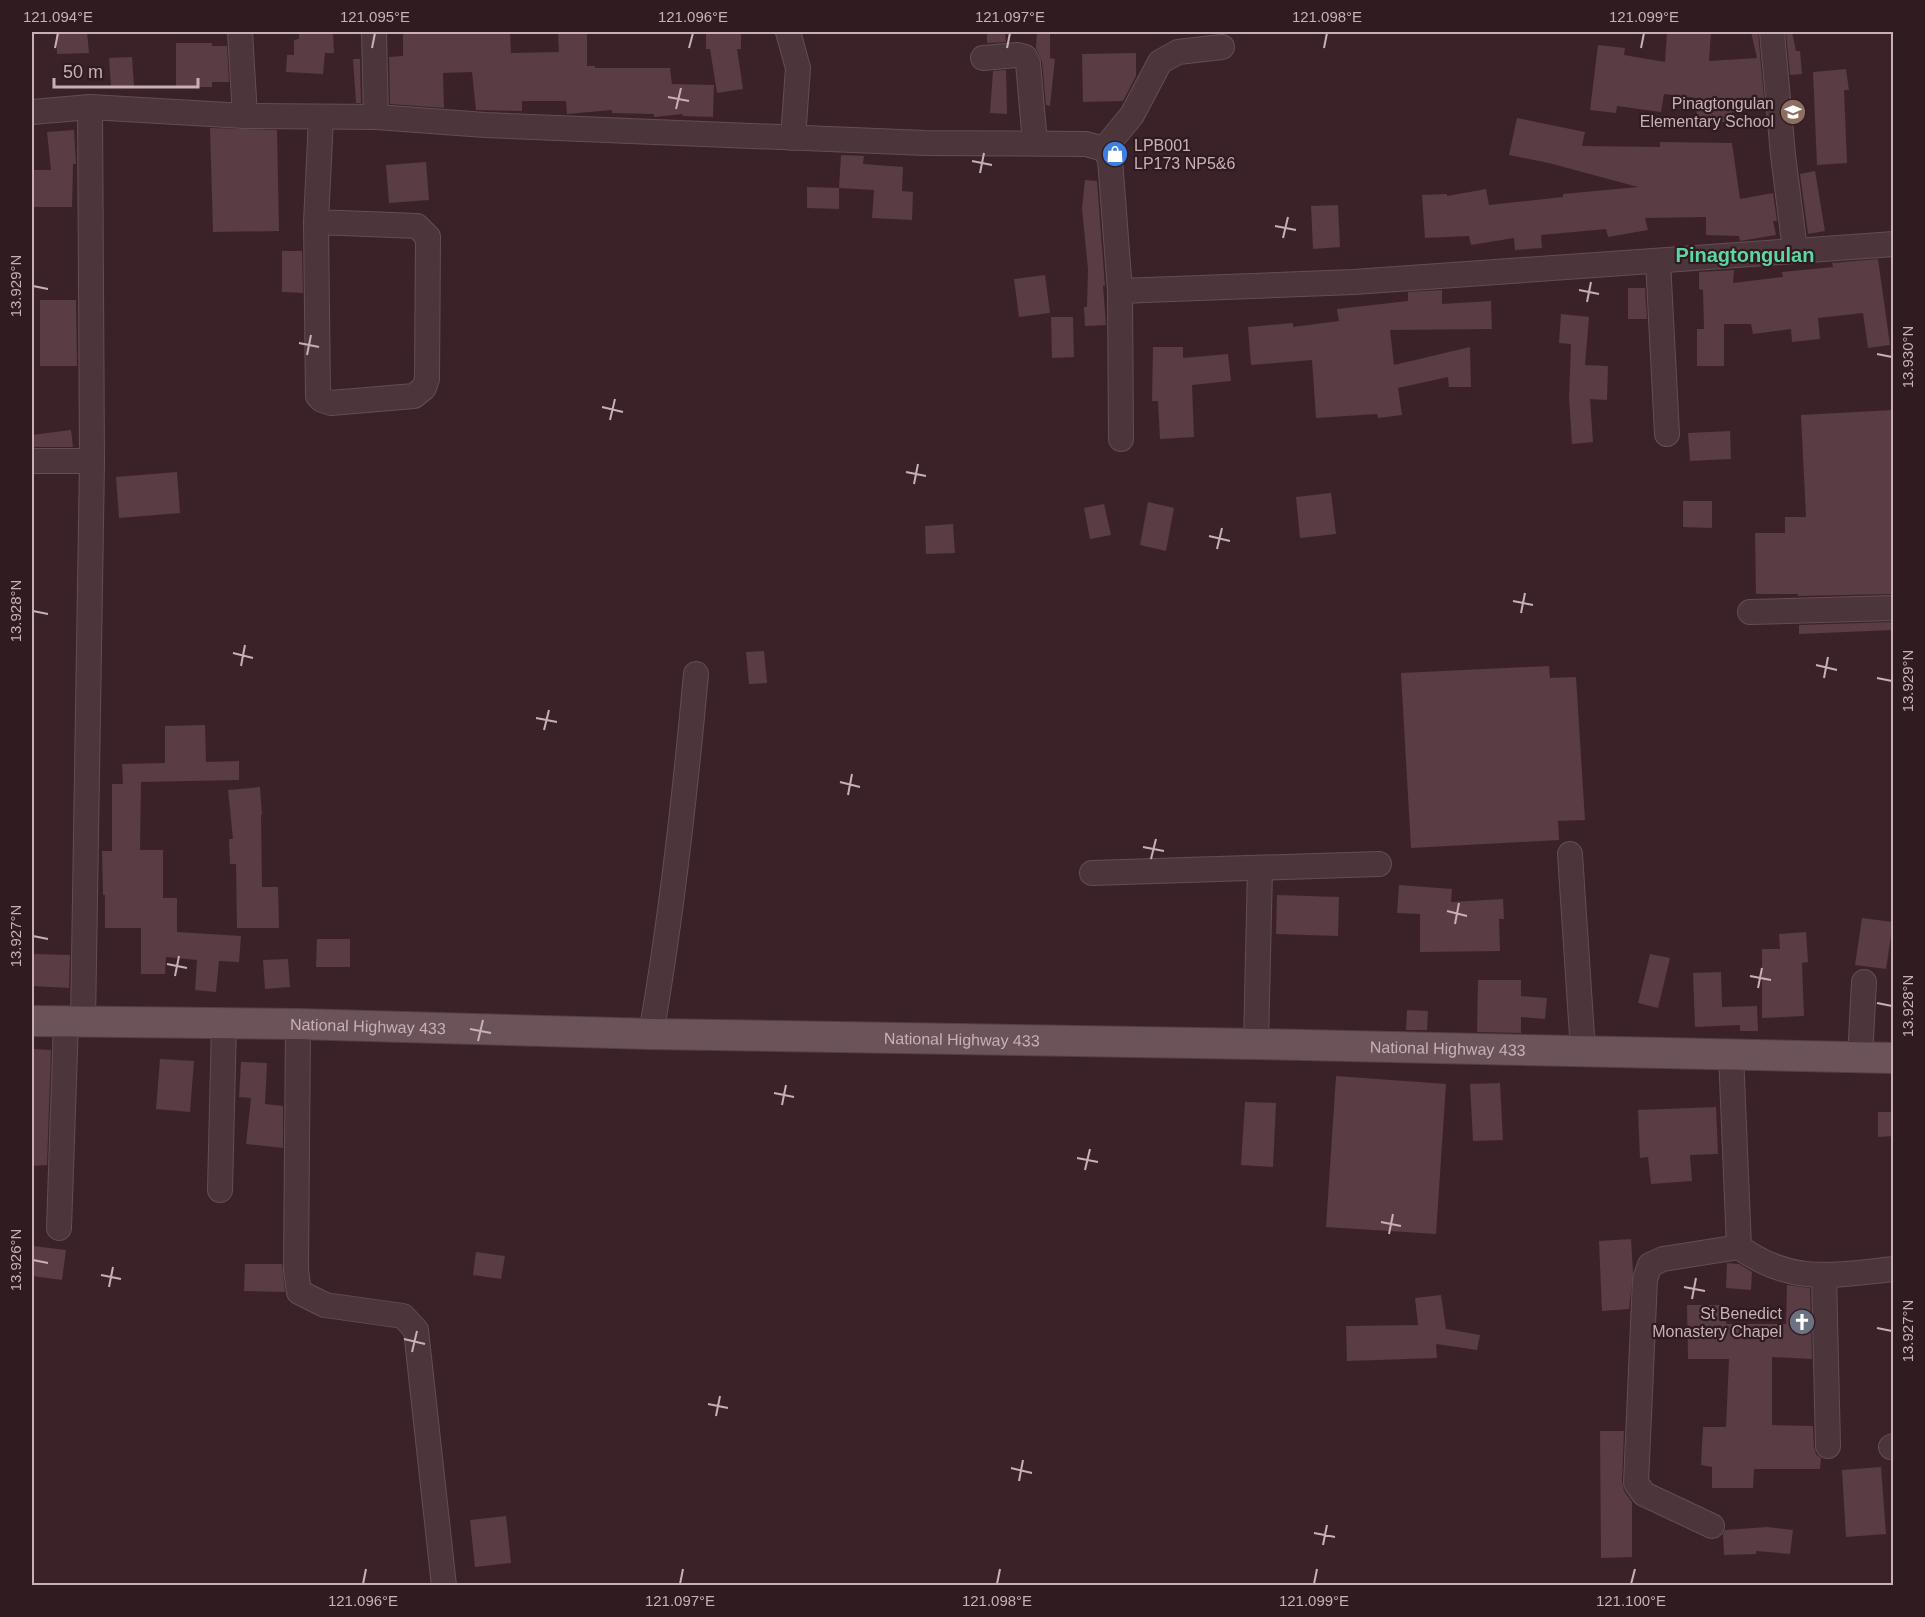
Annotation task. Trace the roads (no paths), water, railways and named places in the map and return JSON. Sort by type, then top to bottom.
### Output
[{"type":"main road","name":"National Highway 433","points":[[32,1021],[298,1024],[651,1034],[1893,1058]]},
{"type":"street","points":[[240,32],[245,116]]},
{"type":"street","points":[[374,32],[376,117]]},
{"type":"street","points":[[788,32],[798,68],[793,138]]},
{"type":"street","points":[[1772,32],[1783,155],[1795,250]]},
{"type":"street","points":[[1104,149],[1132,115],[1160,62],[1178,52],[1222,47]]},
{"type":"street","points":[[983,58],[1018,55],[1025,57],[1028,63],[1035,143]]},
{"type":"street","points":[[59,1228],[75,1022],[92,461],[90,107]]},
{"type":"street","points":[[32,112],[90,107],[245,116],[376,117],[485,125],[925,143],[1086,144],[1104,149],[1110,159],[1114,187],[1120,291],[1121,439]]},
{"type":"street","points":[[316,222],[417,226],[428,237],[427,379],[421,392],[414,396],[331,403],[318,396],[316,222],[321,118]]},
{"type":"street","points":[[1120,291],[1354,282],[1893,244]]},
{"type":"street","points":[[1658,261],[1668,434]]},
{"type":"street","points":[[32,461],[92,461]]},
{"type":"street","points":[[1750,612],[1893,608]]},
{"type":"street","points":[[651,1034],[669,929],[686,790],[696,675]]},
{"type":"street","points":[[1570,854],[1583,1051]]},
{"type":"street","points":[[1092,873],[1379,864]]},
{"type":"street","points":[[1256,1044],[1260,868]]},
{"type":"street","points":[[1860,1058],[1864,982]]},
{"type":"street","points":[[220,1190],[224,1023]]},
{"type":"street","points":[[298,1024],[296,1270],[299,1293],[325,1305],[403,1316],[416,1330],[444,1586]]},
{"type":"street","points":[[1731,1054],[1739,1247]]},
{"type":"street","points":[[1712,1526],[1644,1494],[1636,1484],[1644,1280],[1650,1265],[1663,1259],[1739,1247],[1757,1260],[1790,1272],[1824,1276],[1893,1269]]},
{"type":"street","points":[[1824,1276],[1828,1446]]},
{"type":"place","name":"Pinagtongulan Elementary School","points":[[1793,112]]},
{"type":"place","name":"LPB001 LP173 NP5&6","points":[[1115,154]]},
{"type":"place","name":"St Benedict Monastery Chapel","points":[[1802,1322]]},
{"type":"district","name":"Pinagtongulan","points":[[1745,255]]}]
